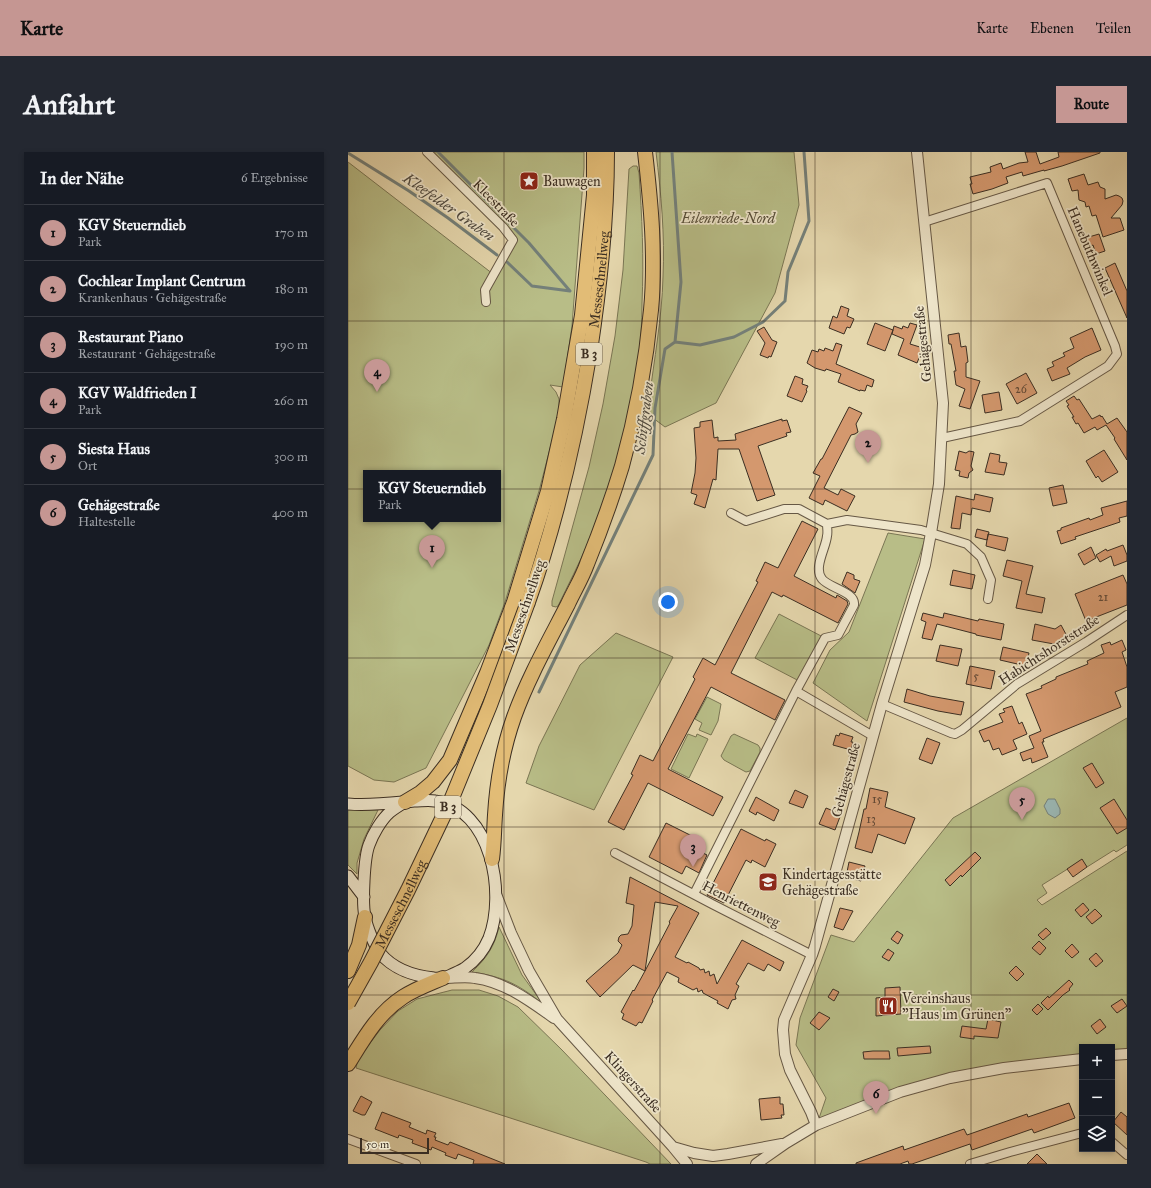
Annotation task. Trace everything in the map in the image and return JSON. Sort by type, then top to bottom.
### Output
[{"type":"highway","points":[[405,802],[420,793],[433,782],[450,760],[487,673],[514,602],[548,490],[564,419],[582,315],[594,195],[594,152]]},
{"type":"highway","name":"Messeschnellweg","points":[[348,1003],[404,897],[452,798],[490,705],[538,572],[552,526],[571,451],[585,382],[597,301],[604,234],[608,152]]},
{"type":"highway","name":"Messeschnellweg","points":[[607,180],[617,152]]},
{"type":"highway","points":[[492,859],[502,758],[513,719],[540,658],[586,567],[621,469],[636,409],[643,374],[651,310],[653,238],[645,152]]},
{"type":"highway","points":[[348,971],[359,944],[365,917]]},
{"type":"highway","points":[[348,1064],[380,1016],[410,992],[442,978]]},
{"type":"main road","points":[[348,804],[382,804],[405,802],[435,800],[455,806],[471,819],[482,837],[492,859],[496,894],[494,921],[489,938],[480,955],[465,969],[442,978],[421,976],[407,972],[390,962],[380,953],[371,935],[365,917],[364,897],[369,845],[379,826],[386,817],[405,802]]},
{"type":"main road","points":[[348,876],[364,897]]},
{"type":"street","name":"Kleestraße","points":[[427,152],[503,227],[513,240],[485,290],[486,302]]},
{"type":"street","name":"Gehägestraße","points":[[816,1125],[790,1070],[785,1054],[783,1041],[784,1020],[812,956],[882,704],[925,565],[939,484],[944,403],[917,152]]},
{"type":"street","name":"Hanebuthwinkel","points":[[924,222],[1048,183],[1117,354],[1108,366],[1020,421],[942,438]]},
{"type":"street","points":[[731,513],[746,521],[784,509],[799,510],[827,524],[846,520],[922,530],[967,544],[981,557],[991,580],[988,599]]},
{"type":"street","points":[[694,894],[796,691],[825,638],[838,635],[854,605],[854,601],[849,595],[826,582],[819,574],[819,568],[827,536],[827,524]]},
{"type":"street","name":"Habichtshorststraße","points":[[882,704],[956,734],[1017,684],[1127,615]]},
{"type":"street","name":"Gehägestraße","points":[[796,691],[873,736]]},
{"type":"street","name":"Henriettenweg","points":[[616,853],[812,956]]},
{"type":"street","name":"Klingerstraße","points":[[496,894],[511,933],[529,971],[557,1019],[687,1164]]},
{"type":"street","name":"Klingerstraße","points":[[442,978],[475,978],[498,984],[519,995],[557,1019]]},
{"type":"street","points":[[1115,1055],[1127,1054]]},
{"type":"street","points":[[756,1164],[786,1143],[816,1125],[900,1092],[950,1078],[1004,1068],[1079,1059]]},
{"type":"street","points":[[970,1164],[1079,1134]]},
{"type":"street","points":[[348,1139],[416,1164]]},
{"type":"street","points":[[673,1147],[694,1153],[713,1156],[786,1143]]},
{"type":"street","points":[[1115,1145],[1127,1155]]},
{"type":"green space","points":[[427,152],[584,152],[572,326],[563,387],[550,385],[556,392],[559,399],[559,414],[539,491],[505,602],[489,645],[426,768],[394,782],[374,780],[348,766],[348,162],[493,274],[513,240]]},
{"type":"green space","name":"Eilenriede-Nord","points":[[656,152],[794,152],[799,205],[775,293],[716,403],[665,427],[648,412],[663,277],[662,214]]},
{"type":"green space","points":[[633,166],[637,166],[639,173],[642,222],[643,286],[639,353],[630,407],[619,453],[597,521],[585,551],[558,606],[556,607],[552,606],[552,601],[589,467],[603,404],[615,336],[623,270],[629,169]]},
{"type":"green space","points":[[888,533],[925,539],[867,721],[813,683],[830,650],[849,632]]},
{"type":"green space","points":[[779,614],[825,638],[801,682],[755,658]]},
{"type":"green space","points":[[616,633],[673,657],[594,810],[526,783],[539,746],[580,665]]},
{"type":"green space","points":[[707,697],[721,704],[718,721],[711,735],[699,730],[702,723],[695,719]]},
{"type":"green space","points":[[1127,718],[1127,845],[1116,852],[1114,850],[1087,867],[1082,860],[1042,885],[1047,893],[1037,900],[1042,905],[1127,851],[1127,1054],[1115,1055],[1115,1044],[1079,1044],[1079,1059],[950,1078],[817,1124],[826,1098],[796,1045],[800,1018],[831,935],[854,942],[953,818]]},
{"type":"green space","points":[[688,734],[696,737],[697,734],[708,739],[689,778],[671,769]]},
{"type":"green space","points":[[734,734],[758,745],[760,748],[760,752],[750,771],[744,771],[724,760],[721,756],[731,736]]},
{"type":"green space","points":[[348,809],[378,810],[364,839],[357,863],[357,874],[348,865]]},
{"type":"green space","points":[[499,927],[522,975],[543,1004],[526,991],[510,982],[493,976],[472,972],[489,952],[495,941]]},
{"type":"green space","points":[[452,990],[479,990],[498,996],[518,1007],[562,1050],[671,1164],[650,1164],[356,1068],[358,1059],[380,1030],[398,1011],[417,999]]},
{"type":"water","points":[[1048,799],[1055,799],[1060,809],[1060,814],[1055,818],[1048,814],[1044,806]]},
{"type":"building","points":[[1025,152],[1036,152],[1040,164],[1059,157],[1058,152],[1100,153],[1044,171],[1023,176],[1022,172],[1006,177],[1008,183],[973,194],[970,184],[972,184],[970,177],[991,172],[990,167],[1001,163],[1003,169],[1019,163],[1028,162]]},
{"type":"building","points":[[1084,174],[1088,185],[1098,182],[1100,187],[1105,189],[1105,199],[1116,195],[1122,198],[1122,205],[1111,218],[1120,218],[1124,230],[1103,237],[1096,215],[1092,216],[1089,206],[1086,207],[1085,202],[1079,200],[1078,190],[1072,191],[1068,179]]},
{"type":"building","points":[[1099,234],[1105,251],[1096,254],[1093,245],[1085,248],[1082,239]]},
{"type":"building","points":[[1115,263],[1127,291],[1127,318],[1105,268]]},
{"type":"building","points":[[841,306],[849,309],[847,316],[854,319],[850,328],[847,327],[844,334],[829,328],[833,316],[837,318]]},
{"type":"building","points":[[875,323],[893,330],[885,351],[867,344]]},
{"type":"building","points":[[910,323],[917,325],[910,344],[923,348],[917,363],[898,355],[904,339],[892,334],[894,326],[902,329],[903,326],[908,328]]},
{"type":"building","points":[[764,327],[772,340],[777,342],[771,357],[769,356],[768,358],[760,355],[765,343],[757,331]]},
{"type":"building","points":[[1092,328],[1101,350],[1085,357],[1067,368],[1070,374],[1052,381],[1047,369],[1054,366],[1052,362],[1065,356],[1063,353],[1074,348],[1070,338]]},
{"type":"building","points":[[959,333],[961,347],[966,346],[968,362],[966,363],[966,377],[980,381],[970,409],[959,406],[965,389],[956,385],[954,371],[956,371],[951,344],[949,344],[948,335]]},
{"type":"building","points":[[836,343],[842,345],[836,364],[874,380],[872,387],[867,385],[865,391],[860,391],[838,382],[841,374],[826,369],[825,371],[815,368],[807,363],[812,350],[818,352],[819,349],[824,351],[825,348],[833,351]]},
{"type":"building","points":[[1026,373],[1037,393],[1017,404],[1006,384]]},
{"type":"building","points":[[795,376],[803,379],[802,384],[808,386],[802,402],[787,396]]},
{"type":"building","points":[[999,392],[1002,410],[985,413],[982,395]]},
{"type":"building","points":[[1074,396],[1077,400],[1079,399],[1092,419],[1100,415],[1107,424],[1117,418],[1127,432],[1127,460],[1106,425],[1097,430],[1095,427],[1084,433],[1078,423],[1076,424],[1066,401]]},
{"type":"building","points":[[849,407],[862,413],[856,424],[858,432],[851,435],[824,488],[838,495],[841,489],[855,496],[847,511],[825,500],[823,505],[809,498],[820,476],[813,473]]},
{"type":"building","points":[[782,419],[782,421],[787,420],[791,432],[786,433],[787,436],[758,446],[775,495],[757,501],[739,449],[718,449],[716,480],[713,479],[705,508],[694,504],[697,495],[691,493],[696,458],[694,428],[700,427],[700,422],[712,420],[714,438],[718,437],[718,441],[736,440],[735,434]]},
{"type":"building","points":[[1104,450],[1118,472],[1102,482],[1098,476],[1096,478],[1086,461]]},
{"type":"building","points":[[959,451],[966,453],[969,451],[974,452],[971,466],[973,470],[969,473],[968,478],[959,476],[960,471],[955,470]]},
{"type":"building","points":[[990,453],[1000,455],[999,462],[1007,463],[1004,475],[985,472]]},
{"type":"building","points":[[1063,485],[1067,503],[1053,506],[1049,488]]},
{"type":"building","points":[[975,494],[993,498],[990,512],[972,508],[971,515],[962,513],[960,529],[951,528],[956,496],[974,500]]},
{"type":"building","points":[[1127,501],[1127,516],[1119,518],[1120,522],[1075,537],[1076,539],[1061,544],[1057,531],[1061,530],[1061,528],[1089,518],[1090,520],[1103,515],[1101,508]]},
{"type":"building","points":[[802,521],[818,529],[794,576],[836,598],[837,595],[847,601],[848,604],[838,623],[783,595],[782,597],[772,592],[731,673],[785,700],[775,720],[711,687],[668,769],[723,797],[713,816],[648,783],[624,830],[608,822],[633,775],[631,774],[640,755],[653,761],[695,679],[693,677],[703,658],[715,665],[758,582],[756,581],[765,562],[778,568]]},
{"type":"building","points":[[977,529],[989,532],[987,540],[975,537]]},
{"type":"building","points":[[988,534],[1008,538],[1005,551],[986,546]]},
{"type":"building","points":[[1123,545],[1127,555],[1127,561],[1114,566],[1111,556],[1100,562],[1096,555],[1106,549],[1107,551]]},
{"type":"building","points":[[1091,547],[1096,558],[1084,565],[1078,554]]},
{"type":"building","points":[[1007,560],[1033,566],[1026,594],[1045,598],[1042,613],[1016,608],[1022,581],[1003,576]]},
{"type":"building","points":[[953,570],[975,575],[972,589],[950,585]]},
{"type":"building","points":[[847,572],[854,575],[854,579],[860,581],[855,593],[842,584]]},
{"type":"building","points":[[1123,575],[1127,584],[1127,605],[1086,621],[1075,594]]},
{"type":"building","points":[[923,613],[943,618],[944,613],[978,621],[979,619],[1004,624],[1001,640],[976,635],[937,624],[932,640],[922,638],[926,622],[921,620]]},
{"type":"building","points":[[1035,624],[1055,629],[1061,625],[1068,638],[1054,644],[1032,640]]},
{"type":"building","points":[[1122,640],[1126,650],[1122,652],[1127,667],[1127,687],[1115,692],[1121,707],[1043,739],[1044,742],[1042,742],[1048,757],[1032,763],[1031,758],[1023,761],[1020,753],[1034,748],[1029,736],[1041,731],[1026,694],[1042,688],[1041,686],[1056,679],[1056,677],[1088,664],[1087,661],[1104,653],[1101,645],[1110,642],[1111,645]]},
{"type":"building","points":[[940,645],[962,649],[958,666],[936,661]]},
{"type":"building","points":[[1003,647],[1029,653],[1026,666],[1000,660]]},
{"type":"building","points":[[970,666],[995,671],[991,689],[966,684]]},
{"type":"building","points":[[907,689],[930,696],[964,702],[961,715],[938,711],[904,702]]},
{"type":"building","points":[[1012,706],[1019,724],[1022,722],[1027,734],[1013,740],[1017,749],[1002,755],[999,748],[993,750],[989,740],[984,742],[979,731],[1003,722],[999,714],[1005,712],[1003,709]]},
{"type":"building","points":[[840,733],[853,737],[851,742],[853,742],[851,750],[833,745],[836,735],[839,736]]},
{"type":"building","points":[[927,738],[940,743],[932,764],[919,759]]},
{"type":"building","points":[[851,750],[858,752],[856,759],[849,757]]},
{"type":"building","points":[[1092,763],[1104,783],[1096,788],[1083,768]]},
{"type":"building","points":[[870,788],[888,792],[885,807],[915,818],[905,844],[878,834],[872,853],[855,848],[864,809],[866,809]]},
{"type":"building","points":[[795,790],[808,796],[803,808],[789,803]]},
{"type":"building","points":[[756,797],[779,810],[774,821],[757,812],[756,815],[749,811]]},
{"type":"building","points":[[1114,799],[1127,820],[1127,828],[1117,834],[1100,808]]},
{"type":"building","points":[[826,808],[841,814],[835,830],[819,824]]},
{"type":"building","points":[[666,823],[700,840],[695,849],[707,855],[699,873],[686,866],[682,874],[649,857]]},
{"type":"building","points":[[741,829],[765,841],[766,839],[776,844],[765,867],[752,860],[751,863],[746,860],[724,903],[707,895]]},
{"type":"building","points":[[975,852],[981,858],[962,877],[961,875],[950,886],[945,880]]},
{"type":"building","points":[[1082,859],[1087,867],[1073,877],[1067,869]]},
{"type":"building","points":[[849,862],[865,866],[861,881],[846,877]]},
{"type":"building","points":[[630,877],[699,913],[675,957],[687,963],[688,962],[700,970],[704,969],[705,973],[709,971],[710,976],[714,974],[717,984],[742,940],[784,962],[780,971],[768,964],[764,971],[748,963],[736,984],[739,986],[735,995],[736,999],[732,1000],[728,1009],[717,1003],[718,1001],[703,993],[702,990],[698,992],[697,988],[693,990],[678,982],[679,978],[667,972],[642,1023],[639,1022],[636,1026],[622,1019],[624,1014],[621,1012],[645,971],[633,965],[600,997],[586,981],[618,953],[622,945],[618,941],[619,937],[621,935],[628,934],[632,926],[634,905],[626,903]],"holes":[[[655,902],[678,906],[645,971]]]},
{"type":"building","points":[[1083,903],[1089,910],[1081,917],[1075,910]]},
{"type":"building","points":[[840,908],[853,911],[843,930],[834,927]]},
{"type":"building","points":[[1095,909],[1102,916],[1092,924],[1086,917]]},
{"type":"building","points":[[1046,928],[1051,933],[1043,940],[1038,935]]},
{"type":"building","points":[[897,931],[903,935],[898,944],[891,939]]},
{"type":"building","points":[[1039,941],[1046,948],[1040,955],[1032,948]]},
{"type":"building","points":[[1072,944],[1079,952],[1072,958],[1065,951]]},
{"type":"building","points":[[888,949],[894,953],[889,961],[882,957]]},
{"type":"building","points":[[1096,953],[1103,961],[1096,967],[1089,959]]},
{"type":"building","points":[[1016,966],[1024,974],[1017,981],[1009,973]]},
{"type":"building","points":[[1069,980],[1073,984],[1069,989],[1070,990],[1048,1010],[1041,1003],[1048,996],[1049,998]]},
{"type":"building","name":"Vereinshaus \"Haus im Grünen\"","points":[[900,987],[901,1014],[876,1016],[876,998],[885,997],[885,988]]},
{"type":"building","points":[[833,989],[839,992],[834,1001],[828,997]]},
{"type":"building","points":[[1122,999],[1127,1006],[1117,1013],[1111,1006]]},
{"type":"building","points":[[1038,1004],[1043,1009],[1037,1015],[1032,1010]]},
{"type":"building","points":[[819,1012],[830,1018],[819,1030],[810,1023]]},
{"type":"building","points":[[988,1019],[1001,1022],[998,1038],[974,1036],[974,1039],[960,1037],[962,1026],[986,1029]]},
{"type":"building","points":[[1100,1019],[1106,1027],[1097,1034],[1091,1026]]},
{"type":"building","points":[[930,1046],[931,1053],[898,1056],[897,1048]]},
{"type":"building","points":[[889,1051],[890,1059],[864,1059],[863,1052]]},
{"type":"building","points":[[361,1096],[372,1102],[365,1115],[353,1111]]},
{"type":"building","points":[[780,1097],[780,1104],[783,1104],[784,1115],[781,1115],[782,1118],[761,1120],[759,1099]]},
{"type":"building","points":[[1069,1103],[1075,1118],[1034,1133],[1032,1129],[972,1150],[970,1144],[912,1164],[909,1164],[908,1161],[900,1164],[856,1164],[903,1146],[904,1150],[964,1129],[967,1135],[1027,1114],[1028,1117]]},
{"type":"building","points":[[382,1112],[411,1123],[409,1127],[426,1134],[427,1130],[436,1133],[434,1137],[436,1137],[435,1140],[448,1145],[450,1142],[505,1164],[473,1164],[474,1160],[458,1154],[456,1159],[445,1155],[446,1153],[432,1147],[431,1150],[412,1143],[413,1140],[399,1135],[398,1138],[375,1129]]},
{"type":"building","points":[[1121,1112],[1127,1117],[1127,1135],[1115,1124],[1115,1120]]},
{"type":"building","points":[[1037,1154],[1047,1164],[1027,1164]]},
{"type":"waterway","points":[[438,152],[529,243],[570,291]]},
{"type":"waterway","name":"Schiffgraben","points":[[672,152],[681,282],[675,342]]},
{"type":"waterway","points":[[675,342],[700,345],[734,337],[763,322],[785,301],[788,272],[809,221],[804,152]]},
{"type":"waterway","name":"Kleefelder Graben","points":[[348,153],[409,191],[497,255]]},
{"type":"waterway","name":"Kleefelder Graben","points":[[507,262],[532,286],[570,291]]},
{"type":"waterway","name":"Schiffgraben","points":[[539,692],[653,455],[655,408],[665,349],[675,342]]},
{"type":"place","name":"Bauwagen","points":[[529,181]]},
{"type":"place","name":"KGV Waldfrieden I","points":[[377,392]]},
{"type":"place","name":"Cochlear Implant Centrum","points":[[868,463]]},
{"type":"place","name":"KGV Steuerndieb","points":[[432,568]]},
{"type":"place","name":"Siesta Haus","points":[[1022,820]]},
{"type":"place","name":"Restaurant Piano","points":[[693,867]]},
{"type":"place","name":"Kindertagesstätte Gehägestraße","points":[[768,882]]},
{"type":"place","name":"Vereinshaus \"Haus im Grünen\"","points":[[888,1006]]},
{"type":"place","name":"Gehägestraße","points":[[876,1114]]}]
